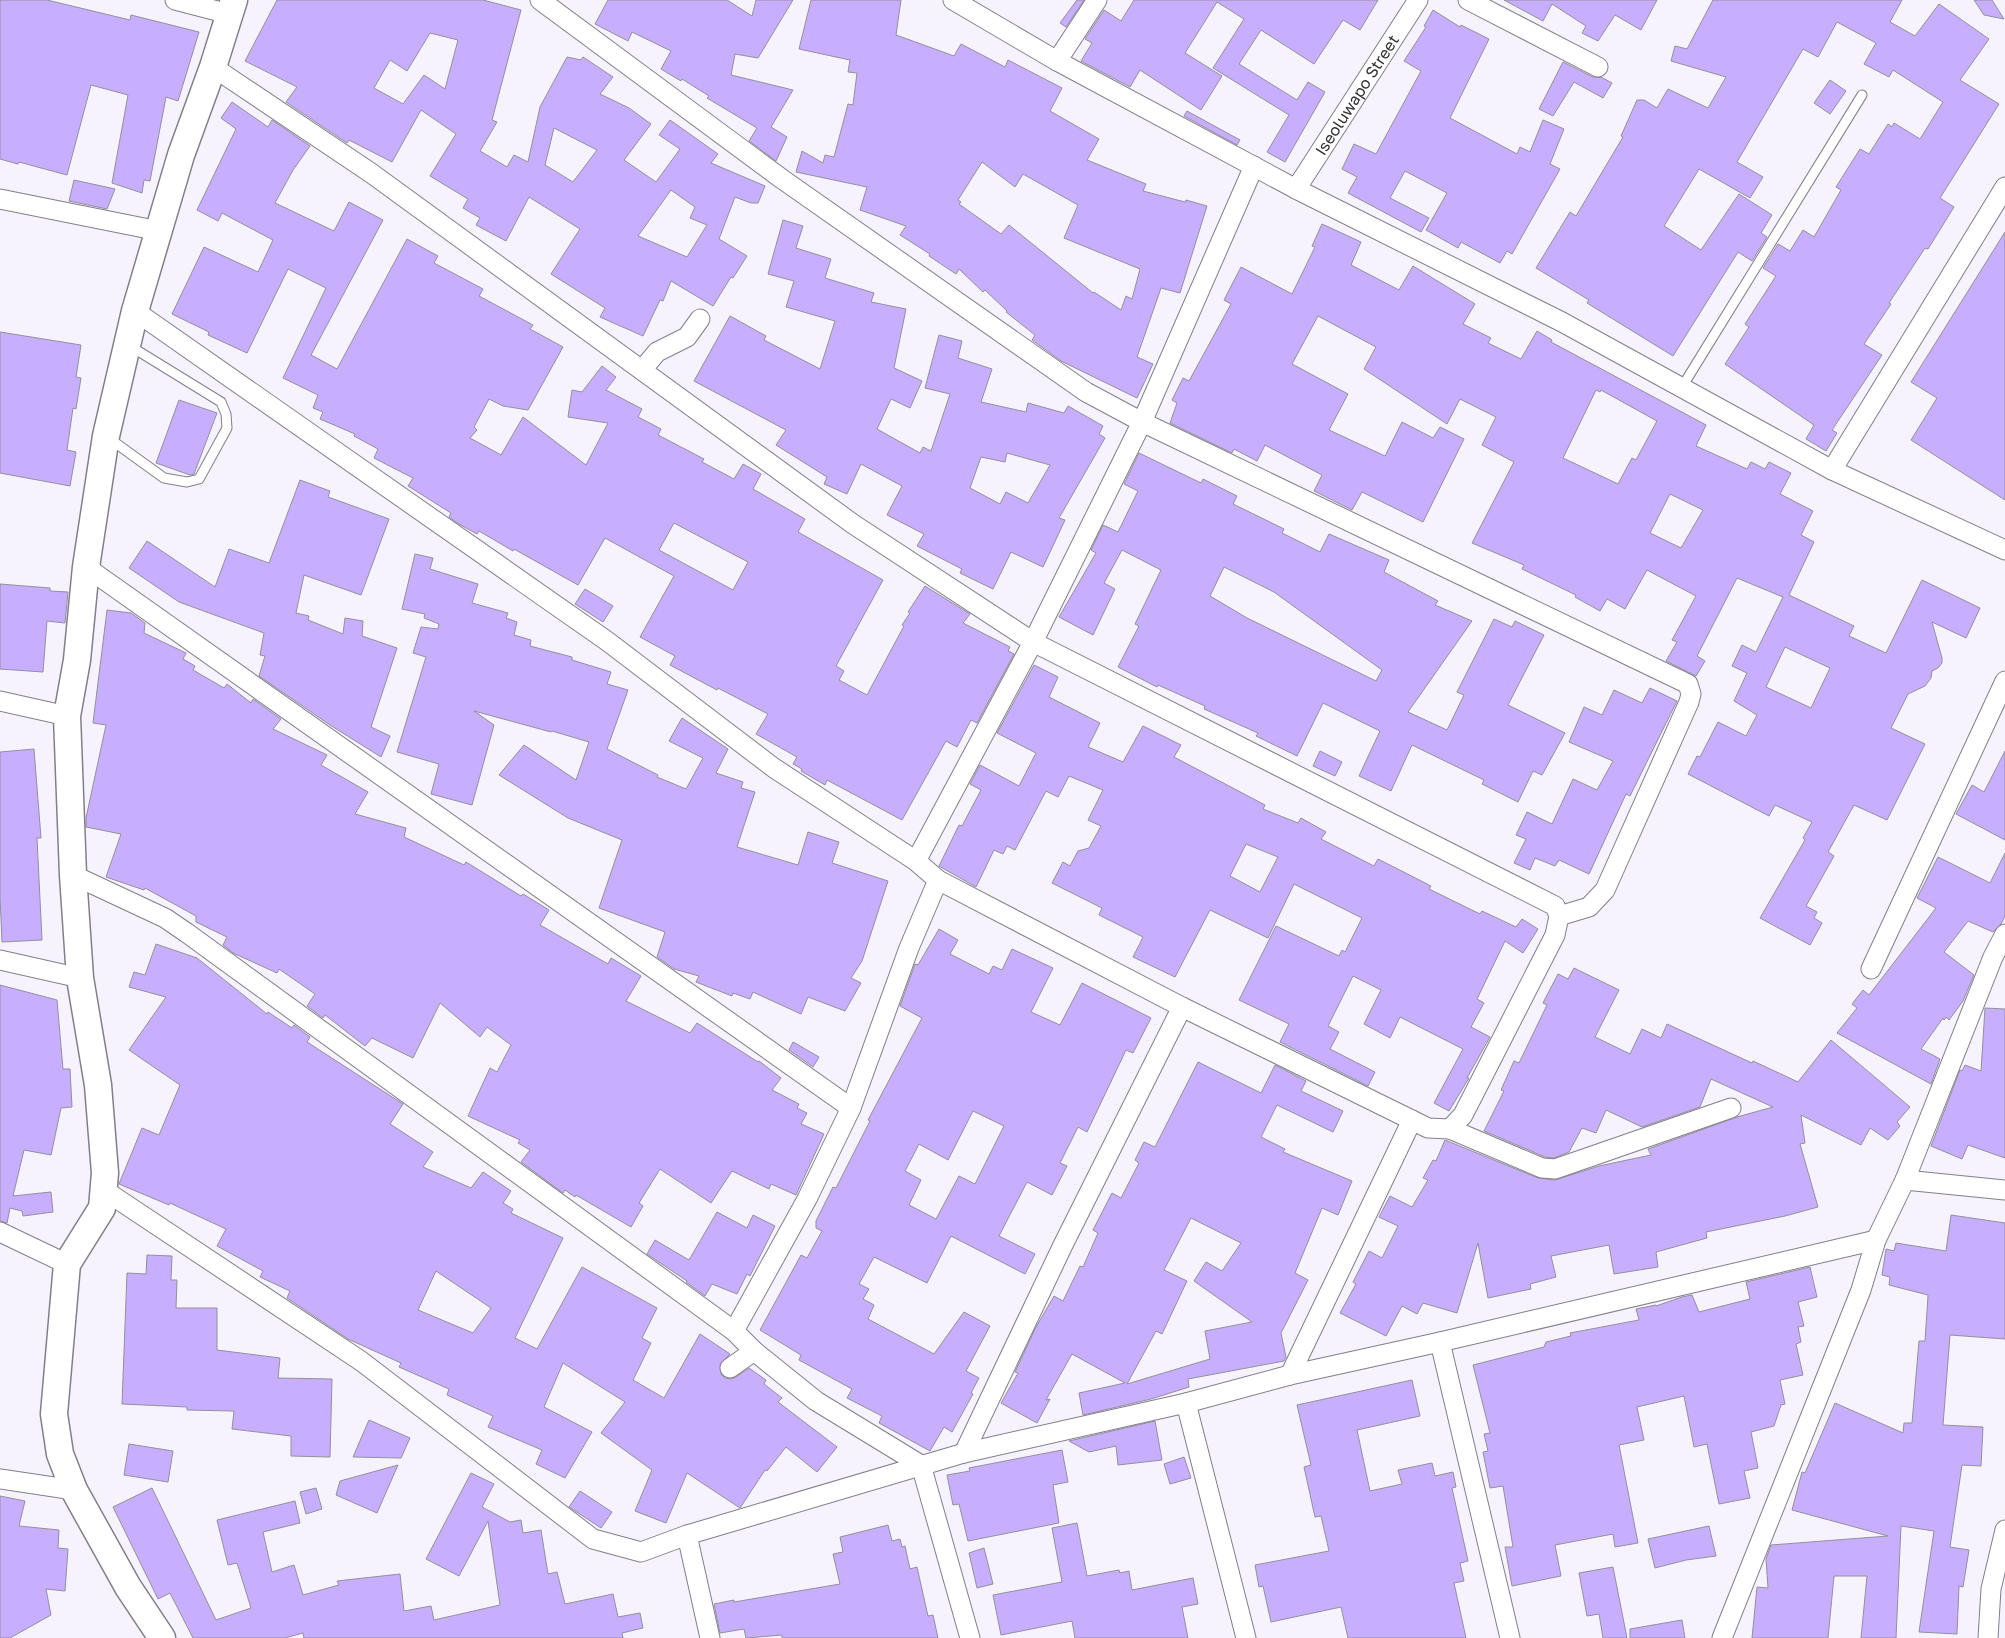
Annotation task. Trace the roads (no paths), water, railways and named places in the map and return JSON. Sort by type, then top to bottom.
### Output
[{"type":"street","points":[[162,1638],[128,1588],[74,1490],[60,1454],[54,1414],[67,1264],[102,1208],[105,1173],[98,1085],[80,978],[73,875],[67,716],[77,660],[86,567],[106,436],[127,344],[181,154],[213,67],[232,7],[175,0]]},
{"type":"street","points":[[540,0],[782,179],[1086,392],[1142,422],[1688,684],[1691,694],[1689,702],[1605,890],[1588,907],[1559,916]]},
{"type":"street","points":[[953,0],[1057,61],[1296,189],[1562,322],[1832,470],[2005,550]]},
{"type":"street","points":[[1057,61],[1097,0]]},
{"type":"street","name":"Iseoluwapo Street","points":[[1296,189],[1418,0]]},
{"type":"street","points":[[1468,0],[1598,66]]},
{"type":"street","points":[[213,67],[371,173],[853,524],[1033,642],[1555,906],[1559,916],[1555,935],[1463,1115],[1450,1129]]},
{"type":"street","points":[[916,861],[1033,642],[1142,422],[1254,166]]},
{"type":"street","points":[[1832,470],[2005,187]]},
{"type":"street","points":[[0,199],[159,231]]},
{"type":"street","points":[[135,311],[607,641],[774,768],[916,861],[938,880],[1182,1007],[1428,1128],[1450,1129],[1542,1168],[1555,1169],[1731,1108]]},
{"type":"street","points":[[642,370],[657,352],[687,337],[700,319]]},
{"type":"street","points":[[86,567],[851,1108]]},
{"type":"street","points":[[1871,969],[2005,681]]},
{"type":"street","points":[[0,701],[67,716]]},
{"type":"street","points":[[73,875],[165,918],[187,932],[734,1331],[816,1401],[921,1465],[970,1638]]},
{"type":"street","points":[[734,1331],[807,1199],[851,1108],[909,948],[938,880]]},
{"type":"street","points":[[1722,1638],[1861,1290],[1876,1240],[1905,1180],[1993,957],[2005,934]]},
{"type":"street","points":[[0,960],[80,978]]},
{"type":"street","points":[[964,1454],[1063,1245],[1182,1007]]},
{"type":"street","points":[[1290,1375],[1412,1120]]},
{"type":"street","points":[[1905,1180],[2005,1190]]},
{"type":"street","points":[[104,1190],[361,1361],[593,1539],[640,1552],[687,1535],[921,1465],[964,1454],[1186,1403],[1290,1375],[1440,1342],[1876,1240]]},
{"type":"street","points":[[0,1232],[67,1264]]},
{"type":"street","points":[[1440,1342],[1510,1638]]},
{"type":"street","points":[[730,1368],[754,1350]]},
{"type":"street","points":[[1186,1403],[1246,1638]]},
{"type":"street","points":[[0,1479],[74,1490]]},
{"type":"street","points":[[1988,1638],[1991,1589],[2005,1530]]},
{"type":"street","points":[[687,1535],[710,1638]]},
{"type":"lane","points":[[1682,388],[1862,95]]},
{"type":"lane","points":[[106,436],[164,478],[187,482],[199,478],[227,428],[226,414],[220,402],[127,344]]}]
